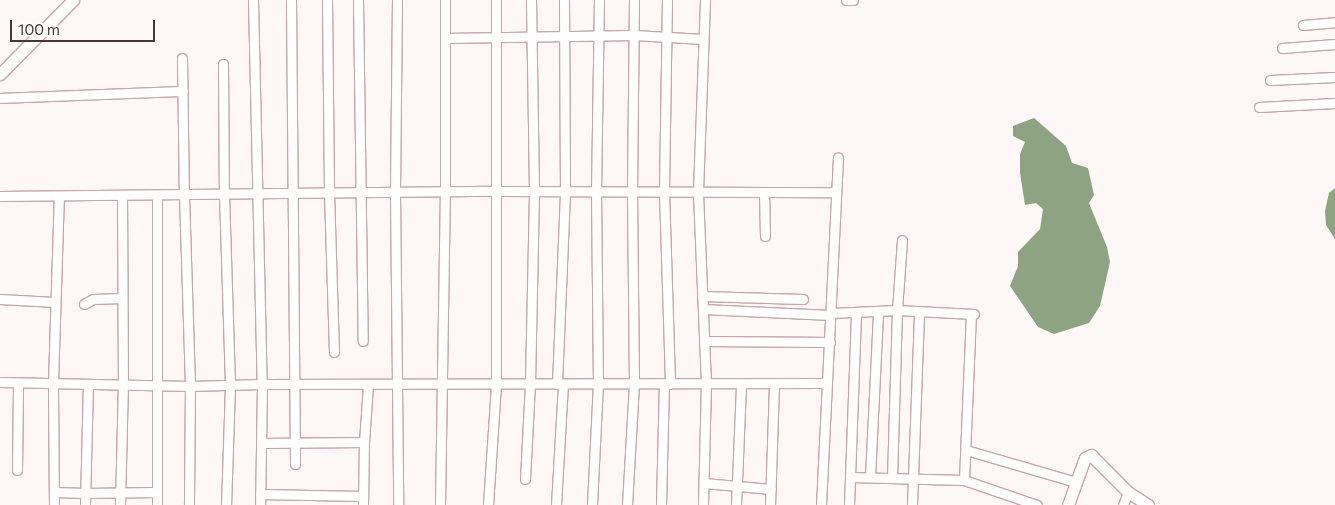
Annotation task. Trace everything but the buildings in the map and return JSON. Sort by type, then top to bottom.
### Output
[{"type":"street","points":[[0,74],[74,0]]},
{"type":"street","points":[[253,0],[262,384],[260,505]]},
{"type":"street","points":[[291,0],[295,464]]},
{"type":"street","points":[[327,0],[329,193],[334,352]]},
{"type":"street","points":[[358,0],[363,341]]},
{"type":"street","points":[[397,0],[395,193],[398,505]]},
{"type":"street","points":[[440,505],[446,192],[445,0]]},
{"type":"street","points":[[488,505],[496,384],[496,0]]},
{"type":"street","points":[[525,479],[530,384],[534,191],[530,38],[531,0]]},
{"type":"street","points":[[556,505],[565,191],[564,0]]},
{"type":"street","points":[[592,505],[598,384],[596,191],[598,0]]},
{"type":"street","points":[[627,505],[634,384],[632,191],[634,0]]},
{"type":"street","points":[[661,505],[667,384],[664,192],[667,0]]},
{"type":"street","points":[[703,505],[706,384],[698,192],[705,0]]},
{"type":"street","points":[[846,0],[853,0]]},
{"type":"street","points":[[1303,25],[1335,22]]},
{"type":"street","points":[[445,38],[634,35],[704,39]]},
{"type":"street","points":[[1282,48],[1335,44]]},
{"type":"street","points":[[182,58],[190,386],[189,505]]},
{"type":"street","points":[[223,64],[224,194],[230,386],[226,505]]},
{"type":"street","points":[[1270,80],[1335,77]]},
{"type":"street","points":[[0,98],[183,91]]},
{"type":"street","points":[[1259,107],[1335,103]]},
{"type":"street","points":[[821,505],[838,157]]},
{"type":"street","points":[[0,196],[495,191],[835,192]]},
{"type":"street","points":[[764,192],[765,236]]},
{"type":"street","points":[[120,505],[123,385],[122,195]]},
{"type":"street","points":[[156,195],[157,505]]},
{"type":"street","points":[[54,505],[53,383],[59,196]]},
{"type":"street","points":[[892,478],[897,310],[902,240]]},
{"type":"street","points":[[702,296],[803,299]]},
{"type":"street","points":[[84,304],[93,299],[122,298]]},
{"type":"street","points":[[0,299],[55,302]]},
{"type":"street","points":[[703,309],[831,314],[897,310],[973,314],[964,480]]},
{"type":"street","points":[[870,477],[878,311]]},
{"type":"street","points":[[849,505],[856,312]]},
{"type":"street","points":[[912,505],[920,312]]},
{"type":"street","points":[[704,341],[830,342]]},
{"type":"street","points":[[0,382],[156,386],[262,384],[295,386],[827,383]]},
{"type":"street","points":[[17,470],[18,383]]},
{"type":"street","points":[[85,505],[88,384]]},
{"type":"street","points":[[736,505],[741,384]]},
{"type":"street","points":[[770,505],[774,384]]},
{"type":"street","points":[[260,494],[362,500],[368,385]]},
{"type":"street","points":[[261,443],[364,442]]},
{"type":"street","points":[[966,450],[1076,482]]},
{"type":"street","points":[[1068,505],[1085,458],[1091,455],[1128,492],[1148,505]]},
{"type":"street","points":[[850,477],[964,480],[1037,505]]},
{"type":"street","points":[[704,484],[771,489]]},
{"type":"street","points":[[55,492],[119,494],[157,492]]},
{"type":"street","points":[[1123,505],[1128,492]]},
{"type":"shaded area","points":[[1034,118],[1066,146],[1072,163],[1088,168],[1094,195],[1089,203],[1107,247],[1110,262],[1100,306],[1089,323],[1054,334],[1038,327],[1010,286],[1018,266],[1018,252],[1040,229],[1043,209],[1036,203],[1025,205],[1020,173],[1020,154],[1025,142],[1013,136],[1013,126]]},
{"type":"shaded area","points":[[1335,188],[1335,239],[1326,225],[1325,211],[1329,193]]}]
